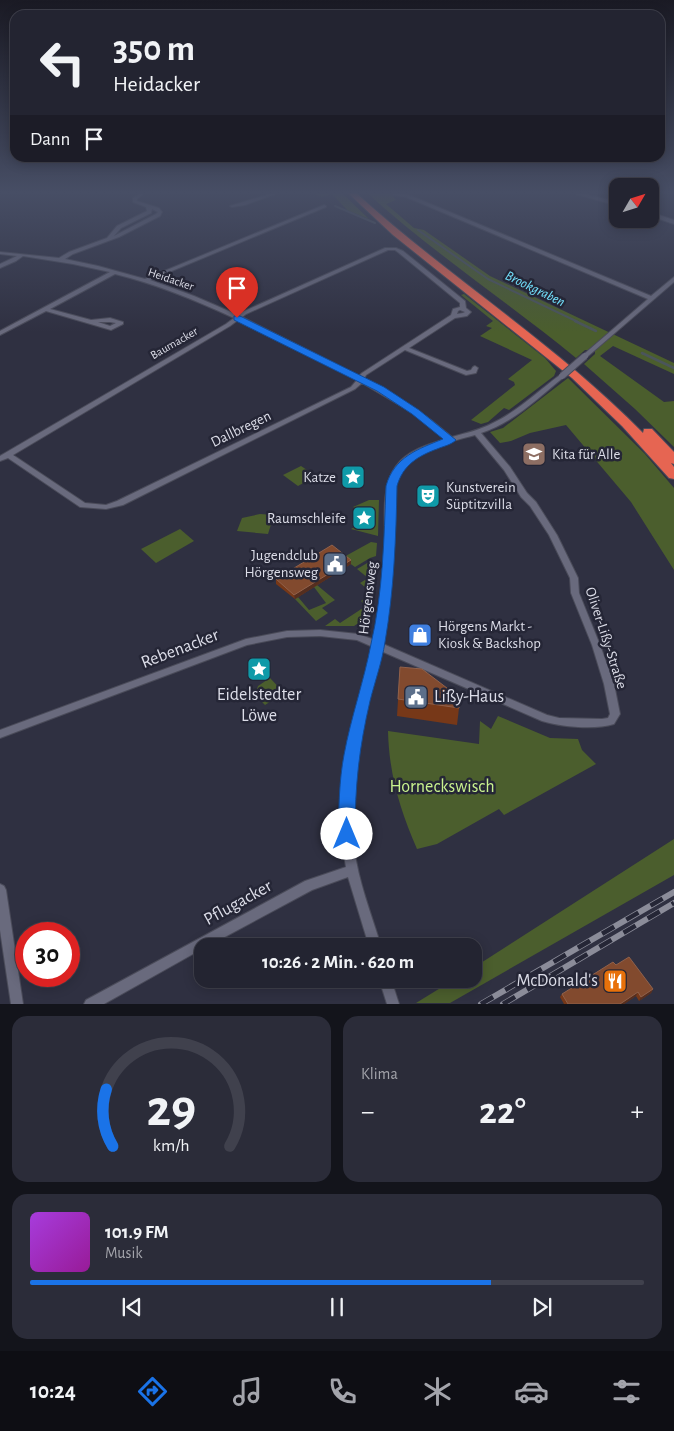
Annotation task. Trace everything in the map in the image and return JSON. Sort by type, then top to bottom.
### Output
[{"type":"highway","points":[[403,239],[564,365],[614,411],[674,475]]},
{"type":"highway","points":[[415,239],[575,365],[618,403],[674,460]]},
{"type":"street","points":[[60,260],[71,253],[108,239]]},
{"type":"street","points":[[144,281],[245,239]]},
{"type":"street","points":[[511,239],[650,298]]},
{"type":"street","name":"Dallbregen","points":[[7,454],[77,502],[98,507],[120,503],[353,388],[364,374],[454,316],[455,310],[463,309],[463,302],[455,295],[401,252],[393,248]]},
{"type":"street","name":"Baumacker","points":[[0,459],[237,318],[332,272],[393,248]]},
{"type":"street","name":"Heidacker","points":[[0,253],[60,260],[144,281],[193,298],[380,389],[415,412],[451,440]]},
{"type":"street","points":[[0,266],[22,255]]},
{"type":"street","points":[[0,333],[113,273]]},
{"type":"street","name":"Hörgensweg","points":[[373,938],[353,870],[347,834],[348,785],[356,730],[378,645],[389,560],[390,494],[394,475],[398,468],[414,455],[496,424],[562,376],[674,279]]},
{"type":"street","points":[[46,309],[93,321]]},
{"type":"street","points":[[405,348],[466,373],[474,372],[475,368]]},
{"type":"street","name":"Oliver-Lißy-Straße","points":[[378,645],[552,720],[602,723],[611,722],[615,717],[609,684],[575,593],[574,578],[552,535],[533,504],[524,495],[507,469],[477,432]]},
{"type":"street","name":"Rebenacker","points":[[0,734],[256,640],[287,634],[320,633],[358,637],[378,645]]},
{"type":"street","name":"Pflugacker","points":[[90,1004],[309,885],[353,870]]},
{"type":"street","points":[[0,890],[17,1004]]},
{"type":"street","points":[[388,988],[393,1004]]},
{"type":"green space","points":[[421,239],[437,239],[490,276],[674,363],[674,374],[613,346],[600,356],[664,402],[674,401],[674,447],[584,364],[595,354],[595,350],[585,350],[576,358]]},
{"type":"green space","points":[[464,294],[545,358],[556,371],[554,376],[509,410],[504,408],[488,422],[481,424],[471,420],[515,385],[514,382],[508,379],[532,360],[480,336],[492,328],[486,326],[493,321],[461,295]]},
{"type":"green space","points":[[568,378],[645,454],[674,488],[674,570],[631,502],[566,425],[530,433],[511,441],[500,443],[490,432],[503,428]]},
{"type":"green space","points":[[301,466],[316,476],[298,486],[283,475]]},
{"type":"green space","points":[[369,500],[379,500],[378,536],[351,529],[358,525],[362,527],[370,524],[372,516],[366,510],[360,512],[353,507]]},
{"type":"green space","points":[[260,514],[274,515],[268,534],[237,531],[242,518]]},
{"type":"green space","points":[[180,529],[194,541],[156,563],[141,549]]},
{"type":"green space","points":[[371,542],[377,543],[376,556],[355,567],[342,558]]},
{"type":"green space","points":[[369,562],[376,563],[372,614],[354,626],[325,626],[335,619],[340,623],[366,606],[361,601],[372,593],[360,583],[368,578],[357,569]]},
{"type":"green space","points":[[317,585],[335,600],[322,608],[328,613],[316,621],[295,599],[298,597],[309,610],[326,603],[314,587]]},
{"type":"green space","points":[[270,678],[284,693],[265,705],[255,695],[258,686]]},
{"type":"green space","name":"Horneckswisch","points":[[498,716],[550,738],[578,739],[582,750],[596,764],[504,815],[499,809],[437,844],[417,849],[396,792],[388,731],[479,744],[480,721],[491,729]]},
{"type":"green space","points":[[674,839],[674,875],[482,985],[482,962]]},
{"type":"green space","points":[[440,988],[476,988],[450,1003],[416,1003]]},
{"type":"building","points":[[332,545],[351,560],[294,595],[276,579]]},
{"type":"building","points":[[400,667],[422,669],[460,698],[459,708],[398,699]]},
{"type":"building","name":"McDonald's","points":[[629,957],[653,989],[641,997],[638,992],[620,1004],[568,1004],[562,994],[613,962],[616,965]]},
{"type":"waterway","name":"Brookgraben","points":[[431,239],[488,279],[578,322]]},
{"type":"waterway","name":"Brookgraben","points":[[575,321],[596,331]]},
{"type":"waterway","name":"Brookgraben","points":[[642,353],[674,368]]},
{"type":"railway","points":[[481,1004],[674,892]]},
{"type":"railway","points":[[503,1004],[674,903]]},
{"type":"place","name":"Kita für Alle","points":[[534,454]]},
{"type":"place","name":"Katze","points":[[353,477]]},
{"type":"place","name":"Kunstverein Süptitzvilla","points":[[428,496]]},
{"type":"place","name":"Raumschleife","points":[[364,518]]},
{"type":"place","name":"Jugendclub Hörgensweg","points":[[335,564]]},
{"type":"place","name":"Hörgens Markt - Kiosk & Backshop","points":[[420,635]]},
{"type":"place","name":"Eidelstedter Löwe","points":[[259,669]]},
{"type":"place","name":"Lißy-Haus","points":[[416,697]]},
{"type":"place","name":"McDonald's","points":[[615,981]]},
{"type":"route","points":[[237,318],[380,389],[415,412],[451,440],[421,451],[405,461],[394,475],[391,486],[389,560],[385,602],[378,645],[351,756],[348,785],[347,834]]}]
